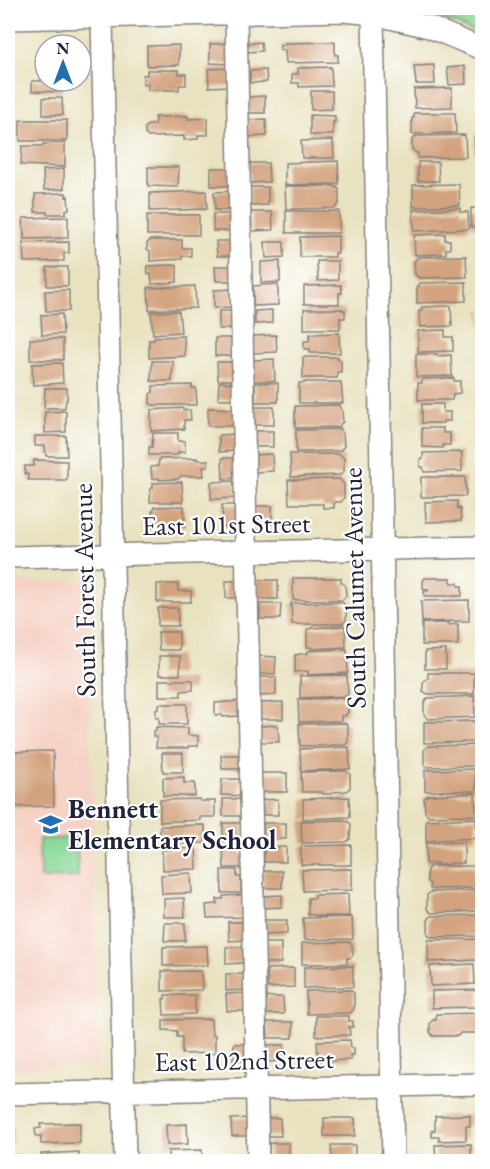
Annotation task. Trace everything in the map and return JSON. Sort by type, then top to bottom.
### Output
[{"type":"street","points":[[8,19],[344,11],[372,14],[429,27],[483,49]]},
{"type":"street","points":[[236,14],[258,1161]]},
{"type":"street","name":"South Calumet Avenue","points":[[372,14],[393,1161]]},
{"type":"street","name":"South Forest Avenue","points":[[102,17],[124,1161]]},
{"type":"street","name":"East 101st Street","points":[[8,557],[483,547]]},
{"type":"street","name":"East 102nd Street","points":[[8,1094],[483,1084]]},
{"type":"shaded area","name":"Bennett Elementary School","points":[[88,581],[97,1066],[8,1068],[8,582]]},
{"type":"green space","points":[[400,8],[482,8],[482,35],[437,16]]},
{"type":"green space","points":[[77,838],[78,877],[40,878],[39,839]]},
{"type":"building","points":[[261,42],[262,51],[246,52],[246,44]]},
{"type":"building","points":[[335,42],[335,55],[338,55],[338,62],[286,63],[285,50],[280,50],[280,45],[285,43]]},
{"type":"building","points":[[231,43],[231,64],[210,63],[210,44]]},
{"type":"building","points":[[179,45],[179,65],[147,66],[147,46]]},
{"type":"building","points":[[434,65],[435,84],[416,84],[414,66]]},
{"type":"building","points":[[465,66],[466,84],[449,85],[447,68]]},
{"type":"building","points":[[331,67],[332,86],[299,87],[299,83],[292,83],[292,74],[298,74],[298,68]]},
{"type":"building","points":[[230,68],[230,86],[209,87],[208,69]]},
{"type":"building","points":[[147,70],[179,70],[179,74],[186,74],[186,85],[179,85],[179,90],[148,90],[148,84],[143,85],[143,75],[147,75]]},
{"type":"building","points":[[266,70],[267,82],[250,83],[250,71]]},
{"type":"building","points":[[452,88],[452,107],[415,108],[414,89]]},
{"type":"building","points":[[311,91],[332,91],[332,109],[311,110]]},
{"type":"building","points":[[265,96],[265,113],[249,113],[248,97]]},
{"type":"building","points":[[43,98],[62,98],[63,115],[43,115]]},
{"type":"building","points":[[414,113],[455,113],[456,133],[412,134]]},
{"type":"building","points":[[478,114],[482,114],[482,126],[478,126]]},
{"type":"building","points":[[310,115],[335,116],[333,135],[310,135]]},
{"type":"building","points":[[188,116],[188,119],[208,118],[208,135],[198,135],[198,139],[184,140],[184,136],[148,137],[145,134],[145,128],[148,125],[155,125],[155,117]]},
{"type":"building","points":[[266,119],[267,136],[248,137],[248,120]]},
{"type":"building","points":[[20,120],[67,120],[67,141],[20,141]]},
{"type":"building","points":[[465,135],[466,157],[418,158],[418,153],[412,149],[412,140],[416,136]]},
{"type":"building","points":[[475,135],[482,135],[482,154],[475,154]]},
{"type":"building","points":[[333,140],[334,158],[302,158],[301,141]]},
{"type":"building","points":[[65,143],[65,167],[21,165],[22,146]]},
{"type":"building","points":[[478,159],[482,159],[482,171],[478,171]]},
{"type":"building","points":[[338,161],[339,184],[285,185],[285,163]]},
{"type":"building","points":[[418,162],[438,162],[439,181],[418,181]]},
{"type":"building","points":[[250,163],[268,163],[269,182],[250,183]]},
{"type":"building","points":[[148,167],[179,167],[178,187],[148,186]]},
{"type":"building","points":[[211,168],[235,168],[235,186],[211,186]]},
{"type":"building","points":[[64,169],[64,189],[44,190],[43,170]]},
{"type":"building","points":[[8,170],[11,170],[11,188],[8,188]]},
{"type":"building","points":[[459,184],[460,205],[413,207],[413,185]]},
{"type":"building","points":[[285,186],[334,186],[339,189],[339,204],[335,208],[286,209]]},
{"type":"building","points":[[250,187],[268,187],[268,205],[250,206]]},
{"type":"building","points":[[480,188],[482,188],[482,205],[481,205]]},
{"type":"building","points":[[206,191],[207,209],[150,211],[150,193]]},
{"type":"building","points":[[235,191],[235,210],[215,210],[214,192]]},
{"type":"building","points":[[66,193],[69,209],[66,210],[66,214],[35,212],[35,194]]},
{"type":"building","points":[[460,208],[460,212],[468,212],[469,229],[414,231],[413,210]]},
{"type":"building","points":[[471,208],[482,208],[482,227],[471,227]]},
{"type":"building","points":[[286,211],[339,211],[339,233],[286,233]]},
{"type":"building","points":[[251,212],[272,212],[273,230],[252,231]]},
{"type":"building","points":[[213,214],[233,214],[233,231],[213,231]]},
{"type":"building","points":[[147,215],[199,215],[199,235],[147,235]]},
{"type":"building","points":[[68,217],[68,238],[24,239],[23,218]]},
{"type":"building","points":[[445,234],[445,240],[450,240],[450,249],[446,249],[446,254],[415,255],[414,235]]},
{"type":"building","points":[[338,236],[338,253],[335,253],[335,257],[300,257],[300,237]]},
{"type":"building","points":[[150,240],[182,240],[182,248],[191,248],[191,256],[182,256],[182,259],[150,261],[147,243]]},
{"type":"building","points":[[216,241],[233,241],[234,256],[217,256]]},
{"type":"building","points":[[69,242],[69,253],[64,253],[64,261],[24,262],[23,243]]},
{"type":"building","points":[[265,242],[284,242],[284,257],[266,258]]},
{"type":"building","points":[[466,256],[467,277],[419,278],[415,274],[414,262],[418,257]]},
{"type":"building","points":[[280,261],[280,282],[261,283],[261,262]]},
{"type":"building","points":[[317,261],[338,261],[338,280],[318,281]]},
{"type":"building","points":[[177,265],[177,282],[152,284],[147,266]]},
{"type":"building","points":[[215,266],[234,266],[235,281],[216,281]]},
{"type":"building","points":[[47,267],[68,267],[68,286],[47,286]]},
{"type":"building","points":[[466,282],[466,301],[417,303],[419,283]]},
{"type":"building","points":[[278,284],[278,305],[253,306],[253,286]]},
{"type":"building","points":[[341,285],[342,293],[339,293],[339,304],[304,304],[304,286]]},
{"type":"building","points":[[195,286],[196,308],[149,310],[148,288]]},
{"type":"building","points":[[233,289],[233,307],[214,308],[214,290]]},
{"type":"building","points":[[69,290],[69,311],[46,311],[45,291]]},
{"type":"building","points":[[451,306],[452,326],[420,327],[419,311],[422,311],[422,307]]},
{"type":"building","points":[[304,309],[342,309],[345,310],[345,318],[340,318],[340,329],[304,329]]},
{"type":"building","points":[[480,309],[482,309],[482,328],[481,328]]},
{"type":"building","points":[[272,310],[272,323],[255,324],[255,311]]},
{"type":"building","points":[[179,311],[181,332],[153,334],[151,312]]},
{"type":"building","points":[[219,311],[235,311],[235,329],[219,329]]},
{"type":"building","points":[[62,314],[63,334],[42,335],[41,315]]},
{"type":"building","points":[[445,330],[445,337],[453,337],[453,351],[418,352],[418,331]]},
{"type":"building","points":[[339,333],[340,353],[310,353],[310,349],[304,349],[304,341],[309,341],[310,334]]},
{"type":"building","points":[[276,335],[277,352],[253,353],[253,336]]},
{"type":"building","points":[[184,336],[185,356],[149,358],[149,340],[154,340],[154,337]]},
{"type":"building","points":[[215,338],[236,338],[236,356],[215,356]]},
{"type":"building","points":[[30,339],[63,339],[63,360],[30,360]]},
{"type":"building","points":[[416,354],[451,355],[452,376],[416,377]]},
{"type":"building","points":[[303,357],[338,357],[338,360],[341,360],[341,372],[337,372],[337,378],[303,378]]},
{"type":"building","points":[[274,359],[275,381],[254,381],[253,360]]},
{"type":"building","points":[[152,361],[173,361],[172,381],[151,381]]},
{"type":"building","points":[[217,362],[236,362],[236,380],[218,380]]},
{"type":"building","points":[[62,363],[63,383],[33,385],[32,364]]},
{"type":"building","points":[[454,378],[454,381],[460,381],[460,393],[453,394],[452,400],[418,400],[418,383],[422,383],[422,379]]},
{"type":"building","points":[[219,382],[236,383],[236,399],[218,399]]},
{"type":"building","points":[[341,382],[343,403],[299,403],[299,383]]},
{"type":"building","points":[[255,383],[278,383],[278,402],[255,402]]},
{"type":"building","points":[[192,385],[192,388],[196,388],[197,405],[153,405],[150,403],[153,386]]},
{"type":"building","points":[[45,388],[67,388],[65,408],[44,408]]},
{"type":"building","points":[[422,404],[443,404],[443,412],[450,412],[450,421],[422,423]]},
{"type":"building","points":[[340,405],[343,422],[340,427],[295,428],[295,406]]},
{"type":"building","points":[[254,407],[274,407],[274,425],[255,425]]},
{"type":"building","points":[[183,408],[183,410],[190,410],[191,420],[184,420],[184,429],[151,431],[151,410]]},
{"type":"building","points":[[208,408],[236,409],[236,426],[208,426]]},
{"type":"building","points":[[66,411],[66,432],[45,433],[45,412]]},
{"type":"building","points":[[422,428],[443,428],[443,433],[450,433],[450,445],[443,445],[443,448],[422,447]]},
{"type":"building","points":[[340,429],[344,446],[340,451],[296,452],[296,430]]},
{"type":"building","points":[[254,431],[273,431],[273,447],[254,447]]},
{"type":"building","points":[[153,433],[178,433],[178,441],[185,441],[185,452],[178,452],[178,455],[149,455]]},
{"type":"building","points":[[235,434],[236,451],[219,452],[219,435]]},
{"type":"building","points":[[35,436],[66,436],[67,456],[46,456],[45,446],[35,446]]},
{"type":"building","points":[[462,452],[462,471],[424,472],[423,467],[420,467],[423,453]]},
{"type":"building","points":[[272,454],[273,471],[255,472],[254,455]]},
{"type":"building","points":[[290,454],[339,454],[344,458],[344,471],[340,475],[291,477]]},
{"type":"building","points":[[197,458],[197,460],[208,460],[208,466],[203,467],[204,476],[152,479],[151,467],[158,466],[159,459]]},
{"type":"building","points":[[222,458],[237,458],[238,478],[223,479]]},
{"type":"building","points":[[34,460],[67,461],[67,480],[28,480],[25,466],[34,466]]},
{"type":"building","points":[[421,477],[465,477],[466,496],[421,497]]},
{"type":"building","points":[[339,479],[344,484],[344,498],[341,502],[334,502],[334,508],[323,508],[323,504],[289,504],[288,480]]},
{"type":"building","points":[[236,481],[236,498],[211,499],[211,482]]},
{"type":"building","points":[[182,482],[183,502],[150,502],[153,483]]},
{"type":"building","points":[[457,501],[461,521],[426,522],[425,502]]},
{"type":"building","points":[[222,505],[240,505],[240,526],[223,527]]},
{"type":"building","points":[[184,506],[185,527],[152,527],[154,507]]},
{"type":"building","points":[[255,506],[272,506],[272,524],[255,524]]},
{"type":"building","points":[[293,578],[341,578],[341,582],[345,585],[346,596],[342,600],[293,600]]},
{"type":"building","points":[[425,578],[451,578],[451,583],[458,583],[458,586],[462,586],[462,596],[424,596],[424,591],[428,591],[423,588]]},
{"type":"building","points":[[257,580],[278,580],[278,599],[257,599]]},
{"type":"building","points":[[226,581],[242,581],[241,598],[226,598]]},
{"type":"building","points":[[157,584],[178,584],[178,591],[191,591],[191,602],[157,602]]},
{"type":"building","points":[[469,600],[469,621],[422,622],[421,601]]},
{"type":"building","points":[[342,602],[346,606],[346,620],[343,624],[292,624],[291,603]]},
{"type":"building","points":[[260,604],[281,604],[280,619],[260,619]]},
{"type":"building","points":[[158,608],[178,608],[178,626],[158,626]]},
{"type":"building","points":[[422,623],[458,624],[458,645],[422,645]]},
{"type":"building","points":[[345,626],[346,647],[311,649],[307,647],[307,629]]},
{"type":"building","points":[[158,632],[179,632],[179,650],[159,650]]},
{"type":"building","points":[[347,649],[348,673],[308,675],[308,671],[295,672],[295,655],[308,653],[308,651]]},
{"type":"building","points":[[446,650],[446,669],[425,669],[425,651]]},
{"type":"building","points":[[159,656],[180,656],[180,675],[159,675]]},
{"type":"building","points":[[259,656],[276,657],[275,674],[259,674]]},
{"type":"building","points":[[428,673],[474,673],[474,694],[428,694],[423,691],[423,682],[428,678]]},
{"type":"building","points":[[347,675],[348,696],[300,698],[300,676]]},
{"type":"building","points":[[259,677],[276,677],[276,695],[260,696]]},
{"type":"building","points":[[159,680],[193,680],[193,690],[181,691],[181,696],[159,696]]},
{"type":"building","points":[[474,696],[475,717],[428,719],[424,715],[424,703],[428,698]]},
{"type":"building","points":[[341,698],[348,703],[348,712],[345,716],[341,716],[341,721],[299,722],[298,699]]},
{"type":"building","points":[[240,701],[240,716],[215,715],[215,703]]},
{"type":"building","points":[[283,702],[283,719],[259,719],[259,703]]},
{"type":"building","points":[[159,704],[187,704],[187,724],[159,724],[156,709],[159,709]]},
{"type":"building","points":[[475,721],[475,742],[424,743],[424,722]]},
{"type":"building","points":[[345,723],[348,726],[348,742],[345,745],[300,746],[299,724]]},
{"type":"building","points":[[278,725],[279,742],[260,742],[260,726]]},
{"type":"building","points":[[156,727],[188,728],[188,735],[198,736],[198,746],[156,748],[157,737],[153,737],[153,731],[156,731]]},
{"type":"building","points":[[475,745],[475,766],[428,767],[424,764],[424,749],[428,746]]},
{"type":"building","points":[[349,747],[350,769],[301,771],[300,749]]},
{"type":"building","points":[[53,751],[54,806],[8,807],[8,752]]},
{"type":"building","points":[[162,753],[183,753],[183,772],[163,772]]},
{"type":"building","points":[[221,755],[240,755],[240,769],[222,769]]},
{"type":"building","points":[[475,769],[476,791],[425,791],[425,770]]},
{"type":"building","points":[[346,771],[350,774],[350,788],[346,791],[331,794],[302,792],[301,772]]},
{"type":"building","points":[[261,773],[287,773],[287,792],[261,792]]},
{"type":"building","points":[[184,777],[184,783],[195,783],[195,796],[163,796],[163,778]]},
{"type":"building","points":[[222,779],[240,779],[240,796],[221,795]]},
{"type":"building","points":[[475,793],[476,815],[429,816],[425,812],[424,798],[429,795]]},
{"type":"building","points":[[349,797],[350,817],[303,819],[303,799]]},
{"type":"building","points":[[200,799],[200,801],[215,801],[215,817],[160,822],[160,800]]},
{"type":"building","points":[[223,799],[242,799],[242,816],[223,816]]},
{"type":"building","points":[[278,799],[278,815],[263,815],[262,800]]},
{"type":"building","points":[[476,818],[477,838],[426,841],[426,820]]},
{"type":"building","points":[[346,820],[351,824],[350,839],[346,842],[302,843],[301,821]]},
{"type":"building","points":[[223,823],[243,823],[243,841],[223,841]]},
{"type":"building","points":[[263,823],[286,823],[286,839],[263,839]]},
{"type":"building","points":[[205,825],[205,843],[160,844],[160,826]]},
{"type":"building","points":[[464,842],[464,863],[426,864],[426,843]]},
{"type":"building","points":[[351,845],[351,865],[301,865],[301,846]]},
{"type":"building","points":[[223,847],[242,847],[243,868],[224,868]]},
{"type":"building","points":[[264,847],[286,847],[286,862],[264,862]]},
{"type":"building","points":[[196,848],[197,869],[163,870],[162,850]]},
{"type":"building","points":[[430,866],[474,866],[474,877],[477,877],[478,888],[430,889],[427,870]]},
{"type":"building","points":[[352,869],[352,890],[303,891],[302,870]]},
{"type":"building","points":[[221,870],[237,870],[237,877],[241,877],[241,893],[222,893]]},
{"type":"building","points":[[263,871],[282,871],[282,888],[263,888]]},
{"type":"building","points":[[191,873],[192,893],[162,894],[161,875]]},
{"type":"building","points":[[481,890],[481,911],[431,913],[427,909],[427,895],[431,892]]},
{"type":"building","points":[[348,894],[349,916],[308,915],[308,898],[315,898],[315,895]]},
{"type":"building","points":[[242,895],[243,917],[207,918],[206,905],[217,904],[217,899],[223,899],[223,896]]},
{"type":"building","points":[[282,895],[282,907],[263,908],[263,896]]},
{"type":"building","points":[[184,898],[185,917],[164,917],[164,899]]},
{"type":"building","points":[[481,915],[482,936],[431,937],[428,934],[428,920],[431,916]]},
{"type":"building","points":[[352,917],[353,939],[304,940],[303,918]]},
{"type":"building","points":[[263,920],[287,920],[287,934],[263,935]]},
{"type":"building","points":[[228,922],[246,922],[247,940],[229,941]]},
{"type":"building","points":[[165,923],[185,923],[185,941],[164,941]]},
{"type":"building","points":[[479,939],[479,960],[428,962],[428,940]]},
{"type":"building","points":[[349,942],[352,945],[353,955],[347,958],[347,964],[302,964],[302,943]]},
{"type":"building","points":[[264,943],[281,943],[281,963],[265,963]]},
{"type":"building","points":[[207,946],[208,965],[163,966],[163,947]]},
{"type":"building","points":[[226,947],[244,947],[244,963],[226,964]]},
{"type":"building","points":[[474,964],[475,984],[431,986],[430,966]]},
{"type":"building","points":[[353,966],[353,987],[304,988],[304,967]]},
{"type":"building","points":[[294,968],[294,987],[268,988],[267,969]]},
{"type":"building","points":[[162,971],[201,971],[202,990],[162,991]]},
{"type":"building","points":[[226,974],[244,974],[245,990],[226,991]]},
{"type":"building","points":[[350,990],[354,993],[354,1009],[350,1013],[307,1014],[306,991]]},
{"type":"building","points":[[479,990],[479,1007],[432,1008],[432,991]]},
{"type":"building","points":[[245,993],[246,1011],[227,1011],[226,994]]},
{"type":"building","points":[[165,995],[195,995],[195,1014],[164,1015]]},
{"type":"building","points":[[265,997],[283,997],[284,1014],[265,1014]]},
{"type":"building","points":[[482,1013],[482,1033],[433,1036],[430,1032],[430,1023],[436,1020],[436,1014]]},
{"type":"building","points":[[316,1016],[349,1016],[349,1021],[353,1021],[353,1027],[349,1027],[350,1035],[316,1036]]},
{"type":"building","points":[[211,1019],[212,1035],[215,1035],[215,1053],[182,1054],[182,1037],[177,1037],[177,1031],[163,1030],[163,1020]]},
{"type":"building","points":[[267,1022],[293,1022],[293,1038],[268,1038]]},
{"type":"building","points":[[350,1040],[351,1048],[354,1048],[354,1055],[350,1055],[351,1060],[318,1061],[317,1041]]},
{"type":"building","points":[[234,1044],[249,1044],[248,1061],[233,1061]]},
{"type":"building","points":[[266,1045],[284,1045],[284,1061],[266,1062]]},
{"type":"building","points":[[470,1115],[470,1126],[466,1126],[466,1140],[439,1141],[439,1137],[432,1137],[432,1130],[435,1130],[435,1116]]},
{"type":"building","points":[[250,1118],[251,1136],[232,1136],[231,1119]]},
{"type":"building","points":[[267,1118],[280,1118],[281,1136],[267,1136]]},
{"type":"building","points":[[324,1118],[355,1118],[355,1136],[324,1136]]},
{"type":"building","points":[[80,1123],[80,1143],[41,1144],[41,1136],[36,1136],[35,1129],[41,1128],[40,1124]]},
{"type":"building","points":[[187,1124],[188,1144],[167,1145],[166,1125]]},
{"type":"building","points":[[8,1126],[13,1126],[13,1142],[8,1142]]},
{"type":"building","points":[[269,1143],[289,1143],[289,1160],[269,1160]]},
{"type":"building","points":[[471,1144],[471,1162],[436,1161],[435,1145]]},
{"type":"building","points":[[331,1145],[355,1145],[355,1162],[332,1162]]},
{"type":"building","points":[[202,1150],[202,1162],[168,1162],[168,1151]]},
{"type":"building","points":[[79,1152],[79,1162],[36,1162],[36,1158],[42,1158],[41,1154]]},
{"type":"building","points":[[20,1155],[20,1162],[8,1162],[8,1156]]},
{"type":"building","points":[[250,1155],[250,1162],[229,1162],[229,1156]]},
{"type":"place","name":"Bennett Elementary School","points":[[50,824]]}]
